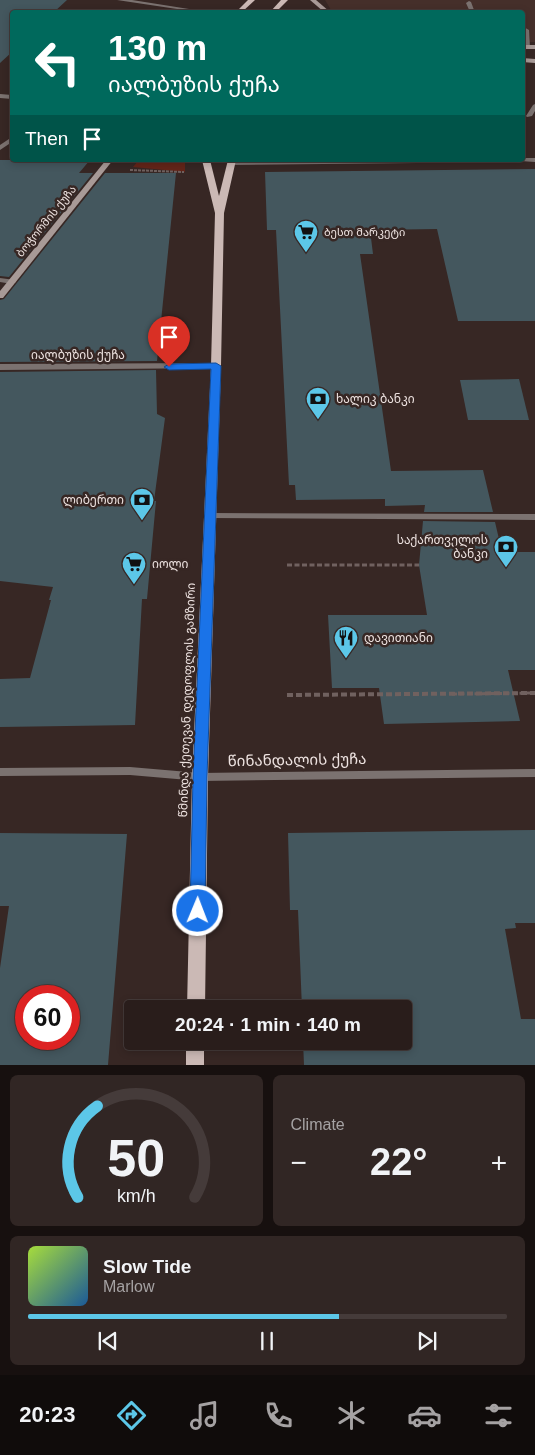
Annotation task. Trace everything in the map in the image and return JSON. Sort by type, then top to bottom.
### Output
[{"type":"main road","points":[[241,10],[252,0]]},
{"type":"main road","points":[[275,10],[285,0]]},
{"type":"main road","points":[[313,0],[325,10]]},
{"type":"main road","points":[[525,47],[535,47]]},
{"type":"main road","name":"ბოჭორმის ქუჩა","points":[[0,296],[108,162]]},
{"type":"main road","name":"წმინდა ქეთევან დედოფლის გამზირი","points":[[206,162],[219,213]]},
{"type":"main road","name":"წმინდა ქეთევან დედოფლის გამზირი","points":[[196,1000],[200,777],[216,366],[219,213],[232,162]]},
{"type":"main road","points":[[195,1050],[195,1065]]},
{"type":"street","points":[[120,0],[188,10]]},
{"type":"street","points":[[469,3],[472,10]]},
{"type":"street","points":[[168,10],[172,8]]},
{"type":"street","points":[[525,29],[525,47]]},
{"type":"street","points":[[529,116],[535,106]]},
{"type":"street","points":[[0,280],[12,282]]},
{"type":"street","name":"იალბუზის ქუჩა","points":[[0,367],[216,366]]},
{"type":"street","points":[[210,516],[535,517]]},
{"type":"street","name":"წინანდალის ქუჩა","points":[[0,772],[130,771],[200,777],[535,773]]},
{"type":"path","points":[[130,170],[187,172]]},
{"type":"path","points":[[287,565],[419,565]]},
{"type":"path","points":[[287,695],[535,693]]},
{"type":"shaded area","points":[[325,0],[535,0],[535,42],[525,42],[525,10],[331,10]]},
{"type":"shaded area","points":[[137,162],[185,162],[185,172],[133,167]]},
{"type":"building","points":[[0,0],[67,0],[56,10],[10,10],[10,54],[0,63]]},
{"type":"building","points":[[0,160],[10,160],[10,162],[88,162],[79,173],[93,173],[9,277],[0,276]]},
{"type":"building","points":[[535,169],[535,321],[458,321],[437,229],[370,230],[373,254],[360,254],[391,471],[483,470],[493,512],[424,512],[425,505],[385,506],[385,499],[296,500],[295,485],[289,485],[276,230],[267,230],[265,172]]},
{"type":"building","points":[[105,173],[176,173],[157,361],[0,362],[0,300],[4,299]]},
{"type":"building","points":[[156,370],[157,414],[165,418],[154,501],[156,501],[147,599],[142,599],[135,725],[0,727],[0,679],[30,678],[53,587],[0,581],[0,372]]},
{"type":"building","points":[[519,379],[529,420],[468,420],[460,380]]},
{"type":"building","points":[[423,521],[495,522],[502,552],[535,552],[535,670],[508,670],[520,721],[384,724],[379,688],[332,688],[328,615],[427,615],[419,565]]},
{"type":"building","points":[[535,830],[535,923],[515,923],[516,928],[505,929],[521,1019],[535,1019],[535,1065],[304,1065],[303,1050],[412,1050],[412,1000],[302,1000],[298,910],[290,910],[288,833]]},
{"type":"building","points":[[0,833],[127,834],[108,1065],[0,1065],[0,968],[9,906],[0,906]]},
{"type":"place","name":"ბესთ მარკეტი","points":[[306,253]]},
{"type":"place","name":"ხალიკ ბანკი","points":[[318,420]]},
{"type":"place","name":"ლიბერთი","points":[[142,521]]},
{"type":"place","name":"საქართველოს ბანკი","points":[[506,568]]},
{"type":"place","name":"იოლი","points":[[134,585]]},
{"type":"place","name":"დავითიანი","points":[[346,659]]},
{"type":"route","points":[[169,367],[216,366],[200,777],[198,911]]}]
